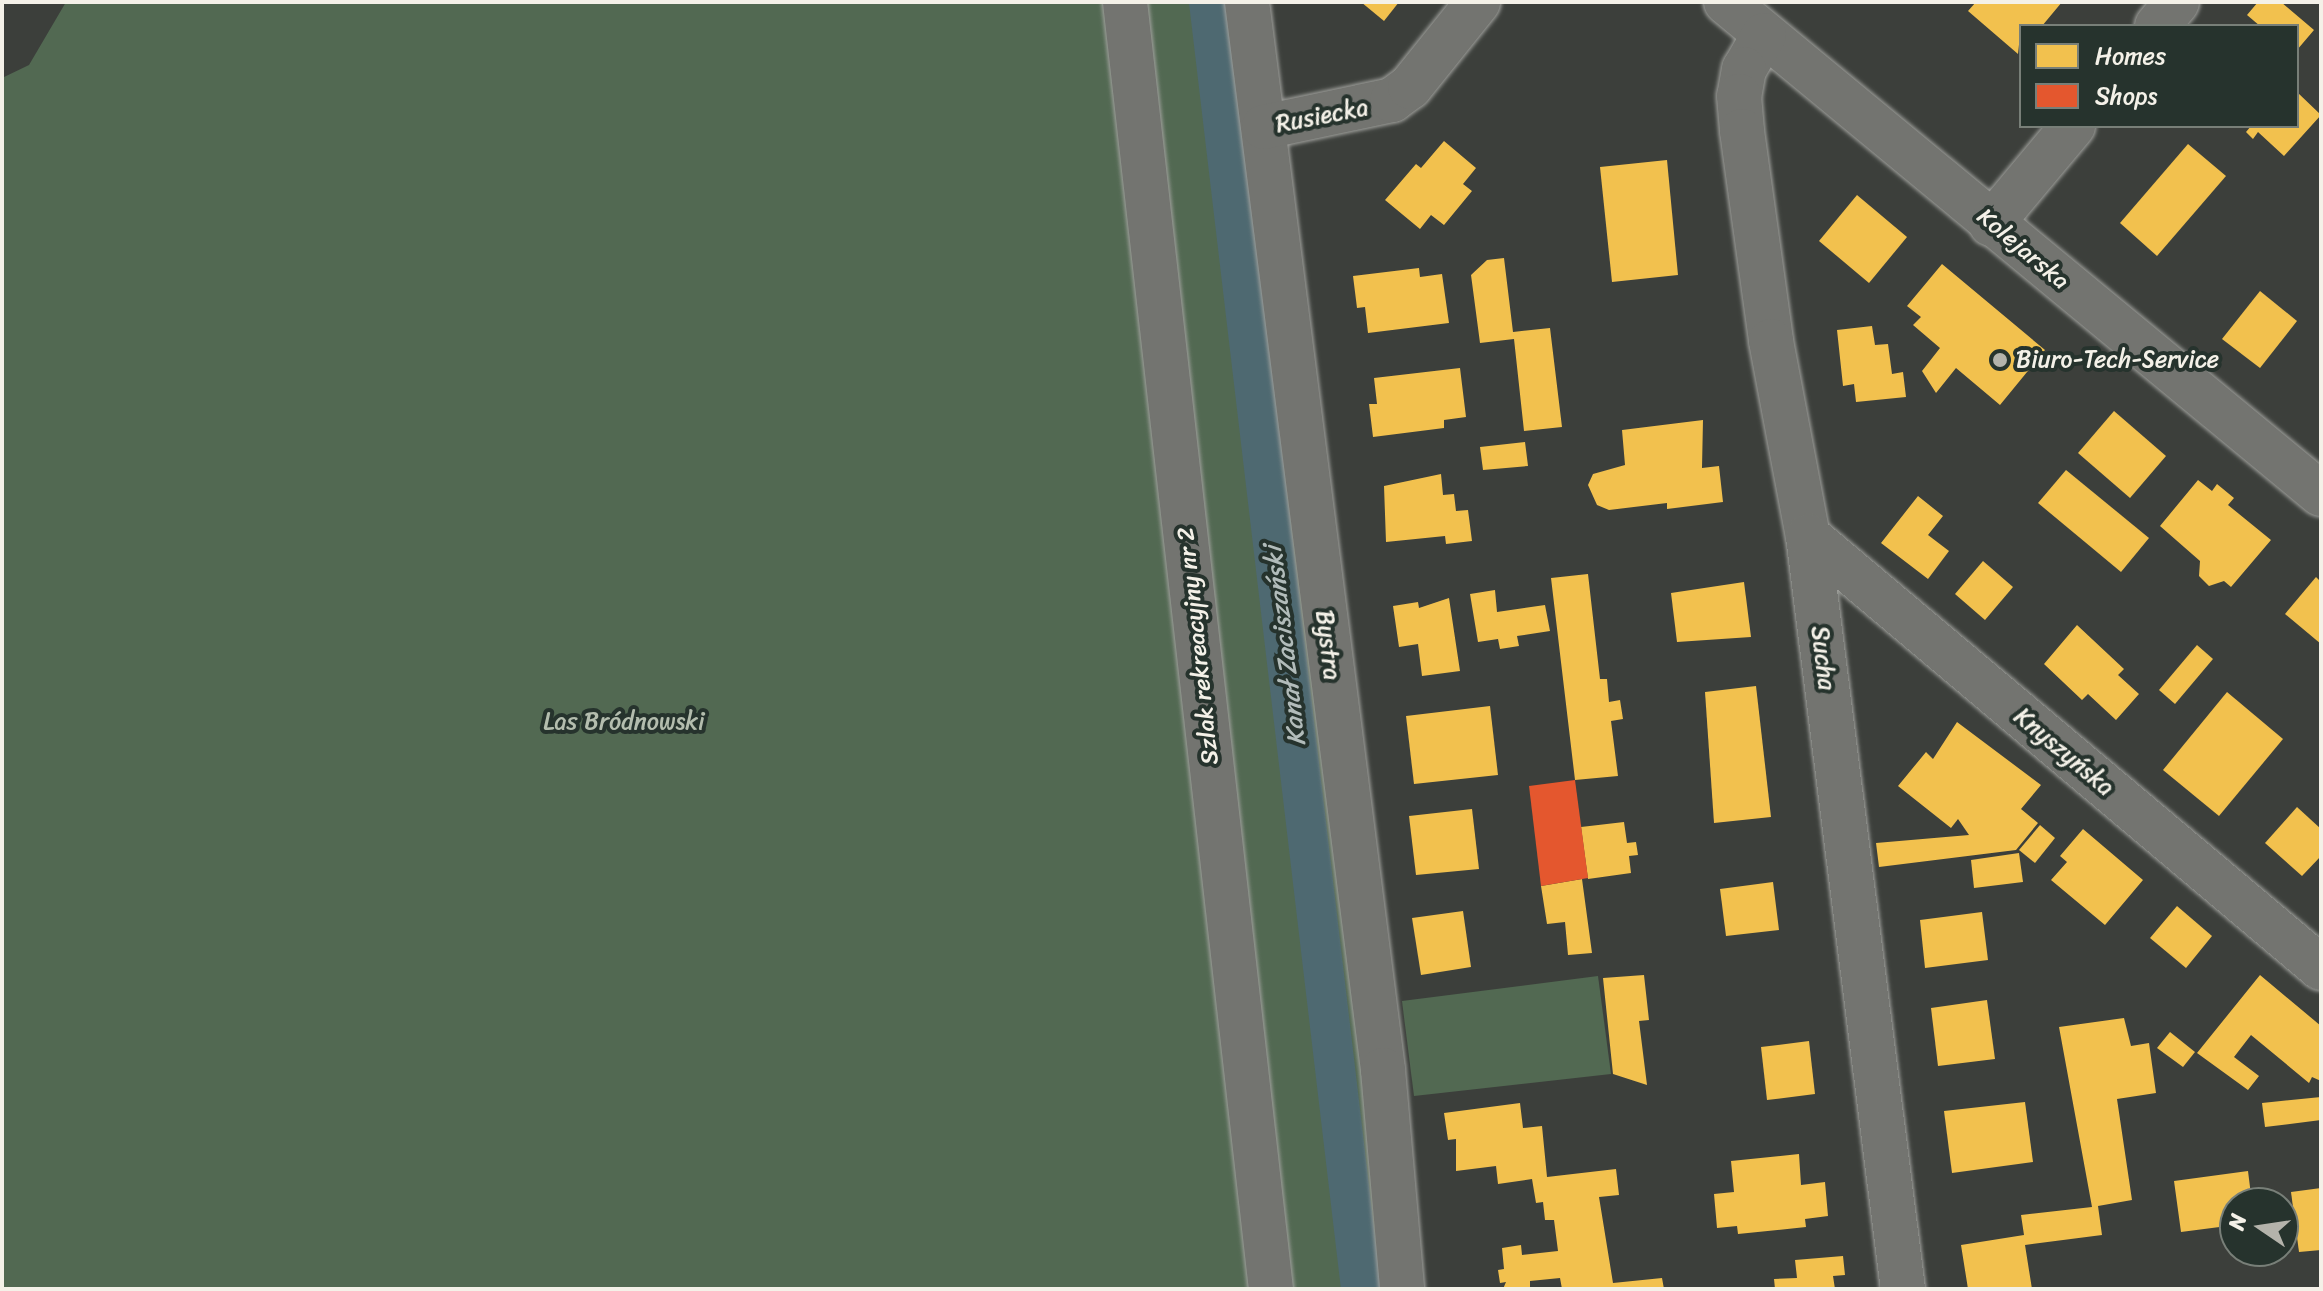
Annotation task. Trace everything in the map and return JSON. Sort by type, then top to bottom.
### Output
[{"type":"street","name":"Szlak rekreacyjny nr 2","points":[[1125,2],[1271,1289]]},
{"type":"street","name":"Bystra","points":[[1247,2],[1383,1070],[1402,1289]]},
{"type":"street","name":"Rusiecka","points":[[1264,127],[1392,100],[1410,87],[1478,2]]},
{"type":"street","name":"Kolejarska","points":[[1726,2],[2321,494]]},
{"type":"street","points":[[2159,24],[2177,2]]},
{"type":"street","name":"Sucha","points":[[1764,35],[1744,69],[1739,96],[1742,131],[1771,341],[1808,536],[1903,1289]]},
{"type":"street","points":[[1991,224],[2071,128]]},
{"type":"street","name":"Knyszyńska","points":[[1808,536],[2321,968]]},
{"type":"green space","name":"Las Bródnowski","points":[[66,2],[1203,2],[1356,1289],[2,1289],[2,78],[29,65]]},
{"type":"green space","points":[[1215,2],[1232,2],[1380,1172],[1386,1289],[1367,1289]]},
{"type":"green space","points":[[1598,976],[1611,1074],[1414,1096],[1402,1001]]},
{"type":"building: Homes","points":[[1361,2],[1399,2],[1384,21]]},
{"type":"building: Homes","points":[[1976,2],[2062,2],[2044,24],[2019,24],[2018,54],[1968,11]]},
{"type":"building: Homes","points":[[2258,2],[2281,2],[2314,30],[2299,48],[2299,24],[2258,24],[2247,15]]},
{"type":"building: Homes","points":[[2299,94],[2321,115],[2284,156],[2258,132],[2253,139],[2246,132],[2249,128],[2299,128]]},
{"type":"building: Homes","points":[[1444,141],[1476,168],[1463,184],[1472,191],[1444,225],[1431,215],[1420,229],[1385,200],[1416,164],[1421,168]]},
{"type":"building: Homes","points":[[2188,144],[2226,176],[2157,256],[2120,223]]},
{"type":"building: Homes","points":[[1667,160],[1678,275],[1612,282],[1600,167]]},
{"type":"building: Homes","points":[[1857,195],[1907,237],[1869,283],[1819,241]]},
{"type":"building: Homes","points":[[1504,258],[1513,332],[1550,328],[1562,427],[1524,431],[1514,339],[1480,343],[1471,275],[1487,260]]},
{"type":"building: Homes","points":[[1942,264],[2045,350],[2000,405],[1956,368],[1936,393],[1922,371],[1940,348],[1913,325],[1921,317],[1907,306]]},
{"type":"building: Homes","points":[[1419,268],[1420,277],[1442,274],[1449,323],[1368,333],[1365,307],[1357,308],[1353,276]]},
{"type":"building: Homes","points":[[2260,291],[2297,321],[2260,368],[2222,339]]},
{"type":"building: Homes","points":[[1872,326],[1875,345],[1888,344],[1892,374],[1903,372],[1906,397],[1856,402],[1854,384],[1843,386],[1837,330]]},
{"type":"building: Homes","points":[[1460,368],[1466,417],[1444,420],[1444,428],[1373,437],[1369,404],[1377,404],[1374,378]]},
{"type":"building: Homes","points":[[2114,411],[2166,456],[2130,498],[2078,453]]},
{"type":"building: Homes","points":[[1703,420],[1702,468],[1719,466],[1723,502],[1667,509],[1667,503],[1609,510],[1597,505],[1588,485],[1593,474],[1625,465],[1622,430]]},
{"type":"building: Homes","points":[[1525,442],[1528,466],[1483,470],[1480,447]]},
{"type":"building: Homes","points":[[2066,470],[2149,538],[2121,572],[2038,503]]},
{"type":"building: Homes","points":[[1441,474],[1443,495],[1454,494],[1456,511],[1468,510],[1472,541],[1446,544],[1445,536],[1386,542],[1384,486]]},
{"type":"building: Homes","points":[[2198,480],[2212,491],[2217,484],[2234,498],[2228,505],[2271,540],[2231,587],[2224,581],[2209,586],[2199,576],[2200,561],[2160,526]]},
{"type":"building: Homes","points":[[1918,496],[1943,516],[1928,535],[1949,551],[1928,579],[1881,543]]},
{"type":"building: Homes","points":[[1983,561],[2013,587],[1985,620],[1955,594]]},
{"type":"building: Homes","points":[[1588,574],[1600,679],[1607,679],[1609,702],[1620,700],[1623,719],[1611,721],[1618,776],[1575,780],[1551,578]]},
{"type":"building: Homes","points":[[2316,577],[2321,582],[2321,644],[2285,614]]},
{"type":"building: Homes","points":[[1744,582],[1751,637],[1677,642],[1671,593]]},
{"type":"building: Homes","points":[[1495,590],[1497,612],[1545,605],[1550,631],[1517,636],[1519,646],[1500,649],[1498,639],[1478,642],[1470,594]]},
{"type":"building: Homes","points":[[1449,598],[1460,671],[1422,676],[1418,644],[1399,647],[1393,606],[1418,602],[1419,608]]},
{"type":"building: Homes","points":[[2077,625],[2124,669],[2118,675],[2139,694],[2116,720],[2088,694],[2082,700],[2044,664]]},
{"type":"building: Homes","points":[[2197,645],[2213,659],[2175,704],[2159,690]]},
{"type":"building: Homes","points":[[1756,686],[1771,817],[1714,823],[1705,692]]},
{"type":"building: Homes","points":[[2227,692],[2283,739],[2219,816],[2163,770]]},
{"type":"building: Homes","points":[[1490,706],[1498,775],[1414,784],[1406,716]]},
{"type":"building: Homes","points":[[1957,722],[2041,785],[2021,809],[2038,823],[2016,850],[1879,867],[1876,843],[1969,835],[1958,819],[1951,828],[1898,786],[1926,752],[1933,759]]},
{"type":"building: Homes","points":[[2297,807],[2321,829],[2321,856],[2302,876],[2265,843]]},
{"type":"building: Homes","points":[[1472,809],[1479,869],[1416,875],[1409,816]]},
{"type":"building: Homes","points":[[1624,822],[1627,843],[1636,842],[1638,855],[1629,856],[1631,873],[1588,879],[1581,827]]},
{"type":"building: Homes","points":[[2040,825],[2055,838],[2035,863],[2019,850]]},
{"type":"building: Homes","points":[[2083,829],[2143,880],[2105,925],[2051,880],[2067,862],[2060,856]]},
{"type":"building: Homes","points":[[2019,853],[2023,882],[1974,888],[1971,860]]},
{"type":"building: Homes","points":[[1582,879],[1592,953],[1568,955],[1565,922],[1547,924],[1541,886]]},
{"type":"building: Homes","points":[[1773,882],[1779,930],[1726,936],[1720,889]]},
{"type":"building: Homes","points":[[2177,906],[2212,936],[2186,968],[2150,938]]},
{"type":"building: Homes","points":[[1463,911],[1471,967],[1421,975],[1412,918]]},
{"type":"building: Homes","points":[[1982,912],[1988,960],[1925,968],[1920,920]]},
{"type":"building: Homes","points":[[1644,975],[1649,1020],[1639,1021],[1647,1085],[1613,1074],[1603,978]]},
{"type":"building: Homes","points":[[2260,975],[2321,1026],[2321,1081],[2312,1077],[2309,1083],[2251,1035],[2234,1057],[2259,1076],[2248,1090],[2197,1053]]},
{"type":"building: Homes","points":[[1987,1000],[1995,1059],[1938,1066],[1931,1008]]},
{"type":"building: Homes","points":[[2124,1018],[2131,1046],[2149,1043],[2156,1093],[2117,1099],[2132,1200],[2098,1206],[2102,1235],[2025,1245],[2032,1289],[1968,1289],[1961,1245],[2024,1235],[2021,1215],[2092,1207],[2059,1027]]},
{"type":"building: Homes","points":[[2170,1032],[2195,1052],[2183,1067],[2157,1048]]},
{"type":"building: Homes","points":[[1809,1041],[1815,1094],[1767,1100],[1761,1047]]},
{"type":"building: Homes","points":[[2321,1097],[2321,1120],[2265,1127],[2262,1103]]},
{"type":"building: Homes","points":[[2025,1102],[2033,1162],[1952,1173],[1944,1111]]},
{"type":"building: Homes","points":[[1520,1103],[1523,1128],[1542,1126],[1547,1177],[1616,1169],[1619,1195],[1599,1197],[1613,1283],[1662,1278],[1664,1289],[1562,1289],[1560,1278],[1530,1281],[1530,1289],[1503,1289],[1506,1282],[1500,1283],[1498,1270],[1504,1269],[1502,1248],[1521,1245],[1522,1255],[1558,1251],[1554,1220],[1545,1220],[1543,1202],[1536,1203],[1532,1179],[1498,1184],[1496,1166],[1456,1171],[1456,1139],[1448,1140],[1444,1113]]},
{"type":"building: Homes","points":[[1799,1154],[1801,1185],[1825,1182],[1828,1216],[1805,1219],[1806,1227],[1738,1234],[1737,1226],[1717,1228],[1714,1194],[1734,1192],[1731,1161]]},
{"type":"building: Homes","points":[[2248,1171],[2250,1187],[2219,1187],[2219,1227],[2181,1232],[2174,1181]]},
{"type":"building: Homes","points":[[2321,1188],[2321,1250],[2299,1252],[2299,1191]]},
{"type":"building: Homes","points":[[1843,1256],[1845,1275],[1833,1276],[1835,1289],[1775,1289],[1774,1279],[1797,1278],[1795,1260]]},
{"type":"building: Shops","points":[[1575,780],[1588,878],[1541,886],[1529,786]]},
{"type":"waterway","name":"Kanał Zaciszański","points":[[1209,2],[1361,1289]]},
{"type":"place","name":"Biuro-Tech-Service","points":[[2000,360]]}]
